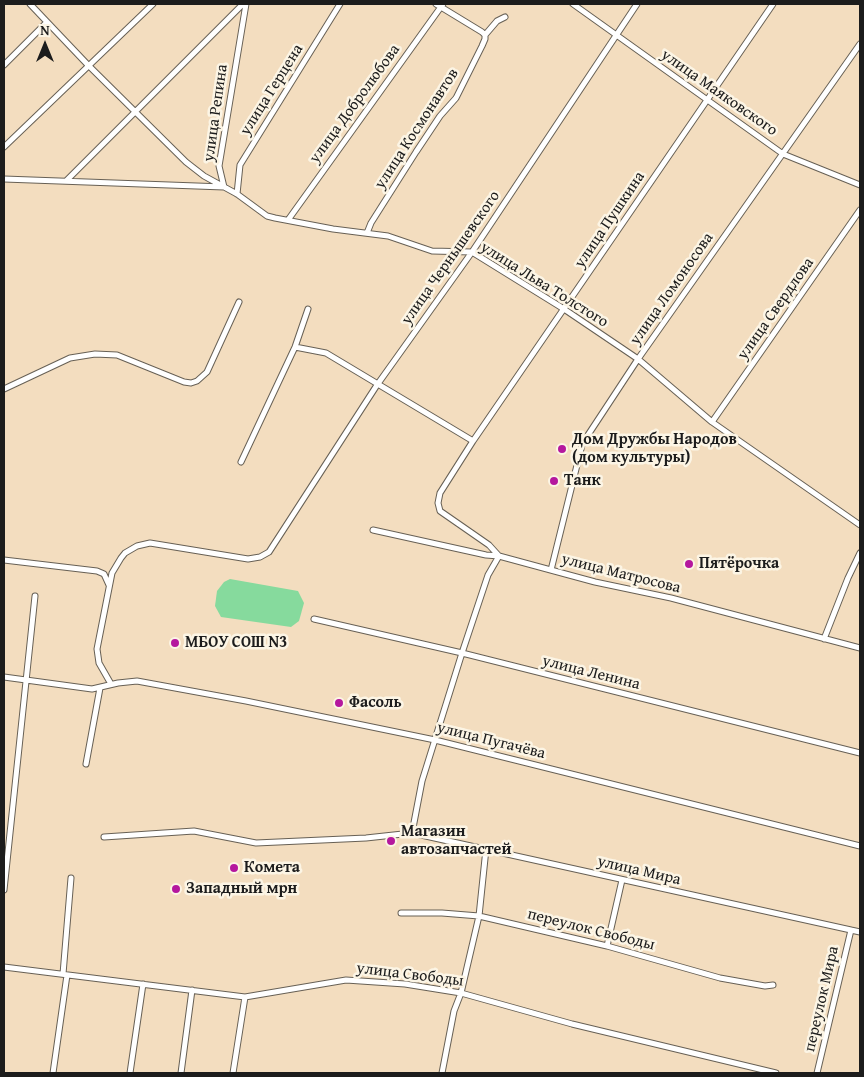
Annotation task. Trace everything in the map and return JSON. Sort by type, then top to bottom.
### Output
[{"type":"street","name":"улица Льва Толстого","points":[[30,4],[88,65],[186,162],[204,176],[237,194],[267,216],[333,230],[388,236],[432,251],[472,252],[564,309],[638,359],[712,422],[860,525]]},
{"type":"street","points":[[4,147],[153,4]]},
{"type":"street","name":"улица Репина","points":[[66,181],[244,4]]},
{"type":"street","name":"улица Репина","points":[[4,179],[224,187],[219,166],[244,4]]},
{"type":"street","name":"улица Герцена","points":[[237,194],[240,165],[340,4]]},
{"type":"street","name":"улица Маяковского","points":[[573,4],[783,154],[860,185]]},
{"type":"street","name":"улица Чернышевского","points":[[109,585],[112,573],[120,558],[132,548],[143,544],[150,543],[248,559],[260,557],[269,552],[377,384],[472,252],[636,4]]},
{"type":"street","name":"улица Пушкина","points":[[499,556],[489,545],[440,512],[438,502],[440,493],[473,441],[773,4]]},
{"type":"street","points":[[440,5],[485,35]]},
{"type":"street","name":"улица Добролюбова","points":[[288,220],[440,5]]},
{"type":"street","name":"улица Космонавтов","points":[[367,233],[371,223],[440,116],[456,98],[482,46],[485,35],[497,21],[505,17]]},
{"type":"street","points":[[4,65],[47,22]]},
{"type":"street","name":"улица Ломоносова","points":[[551,570],[582,445],[638,359],[860,44]]},
{"type":"street","name":"улица Свердлова","points":[[712,422],[860,210]]},
{"type":"street","points":[[4,389],[70,358],[96,354],[117,356],[184,382],[191,383],[197,381],[207,372],[239,302]]},
{"type":"street","points":[[241,462],[295,347],[308,309]]},
{"type":"street","points":[[295,347],[321,351],[473,441]]},
{"type":"street","name":"улица Матросова","points":[[374,530],[486,555],[499,556],[671,598],[860,648]]},
{"type":"street","points":[[824,640],[848,578],[860,553]]},
{"type":"street","points":[[104,837],[194,831],[256,843],[366,838],[412,832],[422,782],[462,653],[488,575],[499,556]]},
{"type":"street","points":[[4,560],[97,570],[104,574],[109,585],[97,657],[102,670],[112,684]]},
{"type":"street","points":[[4,890],[35,596]]},
{"type":"street","name":"улица Ленина","points":[[314,619],[462,653],[860,754]]},
{"type":"street","points":[[4,677],[92,689],[100,688],[86,764]]},
{"type":"street","name":"улица Пугачёва","points":[[100,688],[128,681],[137,682],[246,701],[435,740],[860,846]]},
{"type":"street","name":"улица Мира","points":[[412,832],[860,932]]},
{"type":"street","points":[[442,1073],[454,1011],[479,916],[486,849]]},
{"type":"street","points":[[53,1073],[65,975],[71,878]]},
{"type":"street","points":[[607,946],[622,880]]},
{"type":"street","name":"переулок Свободы","points":[[401,913],[442,913],[479,916],[607,946],[720,978],[773,986]]},
{"type":"street","name":"переулок Мира","points":[[817,1073],[851,930]]},
{"type":"street","name":"улица Свободы","points":[[4,967],[245,997],[346,980],[405,984],[460,993],[572,1024],[776,1073]]},
{"type":"street","points":[[130,1073],[143,984]]},
{"type":"street","points":[[181,1073],[192,990]]},
{"type":"street","points":[[233,1073],[245,997]]},
{"type":"green space","points":[[230,579],[298,591],[304,603],[299,621],[291,627],[221,617],[215,606],[217,591],[224,582]]},
{"type":"place","name":"Дом Дружбы Народов (дом культуры)","points":[[562,449]]},
{"type":"place","name":"Танк","points":[[554,481]]},
{"type":"place","name":"Пятёрочка","points":[[689,564]]},
{"type":"place","name":"МБОУ СОШ N3","points":[[175,643]]},
{"type":"place","name":"Фасоль","points":[[339,703]]},
{"type":"place","name":"Магазин автозапчастей","points":[[391,841]]},
{"type":"place","name":"Комета","points":[[234,868]]},
{"type":"place","name":"Западный мрн","points":[[176,889]]}]
